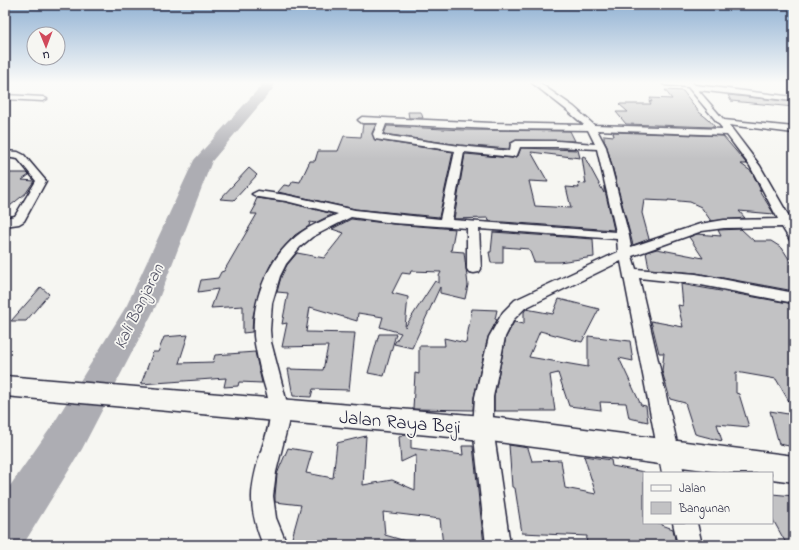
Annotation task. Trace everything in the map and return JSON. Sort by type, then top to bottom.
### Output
[{"type":"street","points":[[569,108],[591,127],[601,148],[623,236],[670,462]]},
{"type":"street","points":[[709,108],[730,132],[755,166],[790,223],[794,237]]},
{"type":"street","points":[[362,120],[492,126],[591,127],[730,132]]},
{"type":"street","points":[[382,121],[377,136],[379,138],[460,149],[512,154],[514,153],[516,144],[566,144],[601,148]]},
{"type":"street","points":[[721,122],[794,130]]},
{"type":"street","points":[[445,223],[460,149]]},
{"type":"street","points":[[5,154],[18,155],[21,157],[41,182],[20,218],[15,221],[5,222]]},
{"type":"street","points":[[258,194],[286,198],[350,213],[394,219],[623,236]]},
{"type":"street","points":[[275,545],[266,525],[262,499],[280,411],[263,340],[262,322],[267,292],[284,258],[295,244],[330,220],[350,213]]},
{"type":"street","points":[[498,545],[483,428],[484,397],[497,337],[508,316],[520,304],[628,261],[671,237],[700,228],[724,224],[790,223]]},
{"type":"street","points":[[473,224],[474,268]]},
{"type":"street","points":[[628,261],[696,279],[794,298]]},
{"type":"street","name":"Jalan Raya Beji","points":[[5,386],[483,428],[670,462],[794,469]]},
{"type":"street","points":[[685,524],[690,545]]},
{"type":"building","points":[[623,108],[696,108],[715,127],[626,124],[616,112],[628,112]]},
{"type":"building","points":[[408,112],[421,112],[423,118],[409,118]]},
{"type":"building","points":[[363,124],[376,124],[372,133],[375,140],[453,152],[439,217],[355,209],[278,192],[284,185],[290,186],[293,181],[300,182],[310,161],[315,161],[318,151],[338,151],[344,136],[361,137]]},
{"type":"building","points":[[387,126],[463,130],[570,131],[575,141],[516,140],[510,143],[509,149],[460,145],[384,134]]},
{"type":"building","points":[[613,132],[723,136],[747,164],[741,164],[752,172],[761,191],[759,190],[774,214],[739,211],[745,218],[711,221],[701,207],[690,202],[644,200],[642,213],[649,239],[633,245],[604,140],[604,135],[614,136]]},
{"type":"building","points":[[521,148],[578,150],[580,158],[531,152],[548,182],[529,181],[535,206],[571,208],[566,187],[579,188],[578,183],[586,184],[582,157],[584,156],[604,193],[604,186],[614,230],[489,221],[488,218],[454,219],[465,154],[512,158],[518,156]]},
{"type":"building","points":[[249,168],[257,175],[234,200],[220,199]]},
{"type":"building","points":[[5,173],[27,173],[29,175],[22,180],[34,181],[26,193],[5,210]]},
{"type":"building","points":[[257,198],[286,202],[333,214],[315,223],[310,222],[309,226],[295,235],[281,250],[272,262],[260,288],[253,316],[252,332],[243,333],[243,306],[211,308],[218,289],[198,292],[201,280],[218,278],[221,272],[224,271],[257,214],[251,214],[256,205],[254,205]]},
{"type":"building","points":[[351,219],[455,229],[451,251],[464,252],[468,285],[465,299],[440,293],[440,287],[412,348],[394,344],[401,333],[380,327],[383,317],[358,313],[357,321],[310,307],[306,332],[355,333],[349,390],[313,389],[311,397],[293,396],[288,369],[323,370],[328,346],[282,347],[287,323],[282,324],[288,293],[277,292],[281,277],[287,265],[297,253],[324,258],[344,233],[332,229]],"holes":[[[411,271],[441,272],[439,276],[439,283],[435,281],[405,327],[408,297],[392,293],[402,273],[410,274]]]},
{"type":"building","points":[[741,229],[754,241],[771,241],[782,248],[794,267],[794,291],[696,273],[649,269],[646,252],[657,249],[703,258],[689,237],[697,234],[721,236],[718,230]]},
{"type":"building","points":[[493,232],[593,239],[594,257],[559,262],[534,262],[529,249],[503,247],[503,263],[491,263],[489,252],[491,252]]},
{"type":"building","points":[[681,284],[794,304],[794,410],[776,379],[736,372],[736,393],[739,394],[749,427],[717,424],[722,441],[695,434],[685,403],[670,399],[662,371],[664,353],[659,353],[651,321],[683,327],[678,305],[683,306]]},
{"type":"building","points":[[41,287],[49,294],[26,321],[11,321]]},
{"type":"building","points":[[559,299],[599,309],[582,342],[540,331],[529,357],[588,367],[588,336],[630,341],[633,361],[619,358],[641,405],[646,406],[648,422],[629,418],[626,403],[600,402],[601,410],[569,406],[558,373],[550,375],[555,411],[494,411],[494,397],[506,337],[514,322],[524,324],[524,312],[526,309],[553,314]]},
{"type":"building","points":[[472,309],[497,310],[495,319],[497,320],[488,337],[474,397],[473,410],[413,409],[415,373],[419,374],[419,346],[445,346],[444,338],[466,343]]},
{"type":"building","points":[[379,334],[396,334],[384,376],[368,373]]},
{"type":"building","points":[[188,335],[179,363],[213,362],[215,355],[255,352],[262,383],[239,382],[238,386],[224,387],[226,378],[141,384],[153,352],[158,352],[164,337]]},
{"type":"building","points":[[770,411],[794,415],[794,447],[779,444]]},
{"type":"building","points":[[405,434],[411,435],[411,448],[463,455],[462,446],[473,446],[484,545],[443,545],[440,519],[383,512],[385,535],[409,542],[409,545],[290,545],[301,505],[275,502],[277,474],[288,448],[312,452],[306,473],[333,478],[337,443],[366,436],[363,485],[392,480],[415,490],[416,455],[401,462],[399,437]]},
{"type":"building","points":[[509,445],[528,448],[532,461],[561,460],[565,488],[596,494],[584,456],[611,460],[612,466],[644,472],[643,524],[662,524],[673,529],[676,545],[586,545],[587,536],[522,533],[515,488],[512,487]]},
{"type":"building","points":[[773,494],[794,496],[794,545],[787,545],[773,520]]},
{"type":"waterway","name":"Kali Banjaran","points":[[5,532],[68,436],[141,306],[203,160],[249,108]]}]
